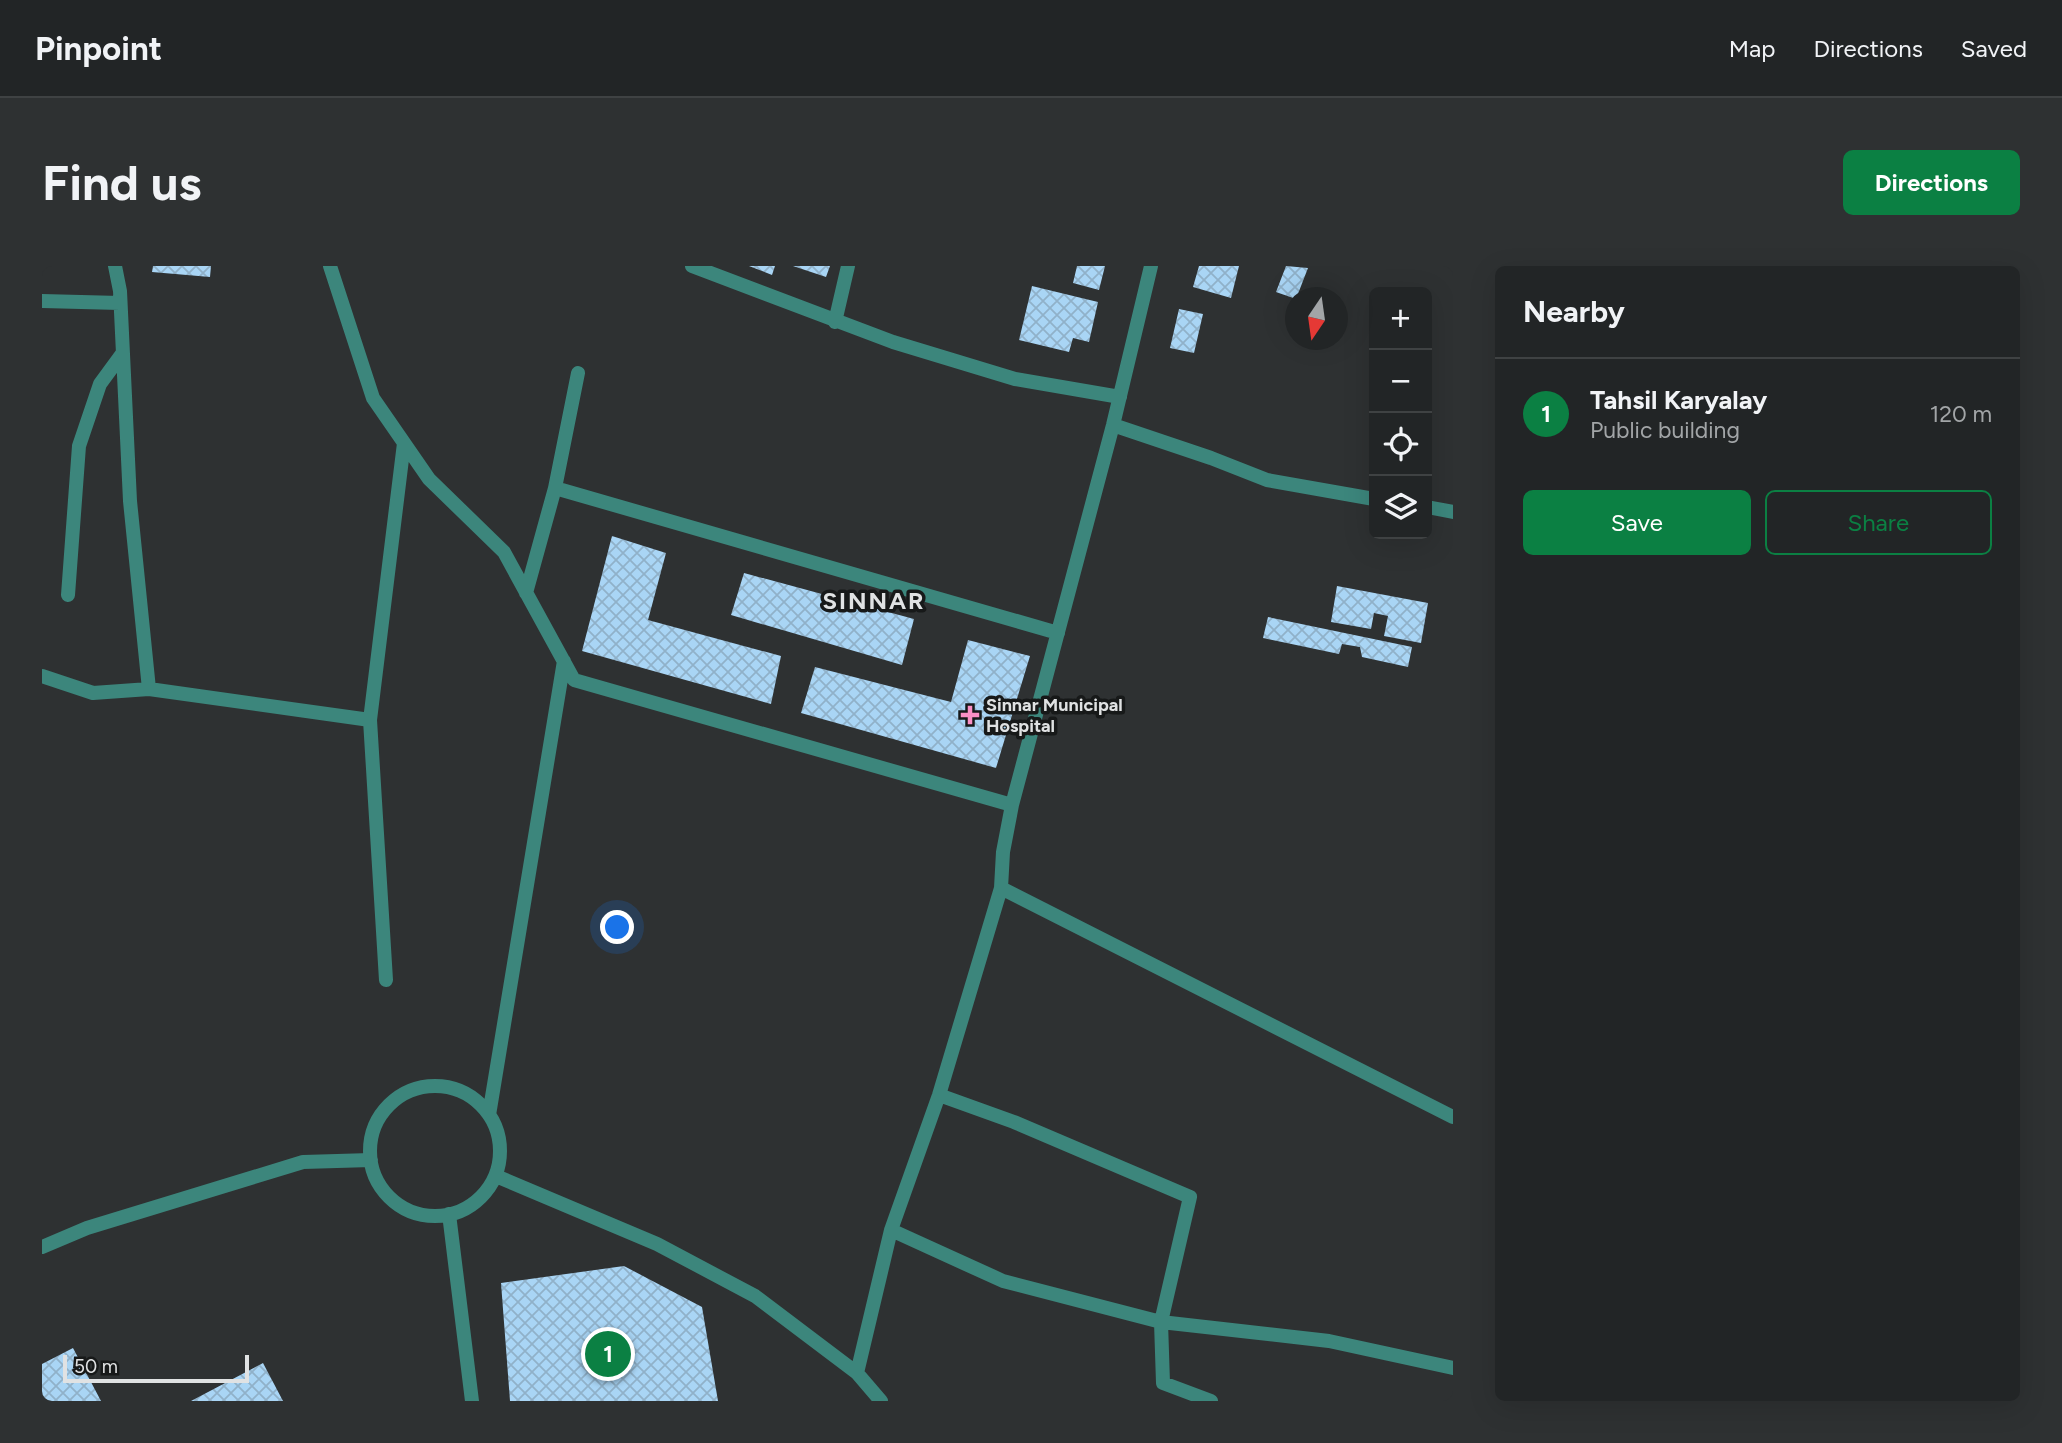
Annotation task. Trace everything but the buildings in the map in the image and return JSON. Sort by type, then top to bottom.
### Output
[{"type":"street","points":[[115,266],[120,303],[130,501],[149,689]]},
{"type":"street","points":[[330,266],[373,398],[429,479],[504,551],[574,680],[1012,804]]},
{"type":"street","points":[[692,266],[893,342],[1015,379],[1120,397]]},
{"type":"street","points":[[835,322],[848,266]]},
{"type":"street","points":[[857,1373],[891,1230],[939,1095],[1001,887],[1003,852],[1012,804],[1113,425],[1151,266]]},
{"type":"street","points":[[42,301],[120,303]]},
{"type":"street","points":[[68,595],[79,446],[100,384],[122,354]]},
{"type":"street","points":[[527,593],[555,488],[578,373]]},
{"type":"street","points":[[1113,425],[1212,458],[1266,480],[1369,498]]},
{"type":"street","points":[[386,980],[370,720],[404,443]]},
{"type":"street","points":[[555,488],[1058,633]]},
{"type":"street","points":[[1432,509],[1453,512]]},
{"type":"street","points":[[489,1115],[564,661]]},
{"type":"street","points":[[42,676],[93,693],[149,689],[370,720]]},
{"type":"street","points":[[1001,887],[1453,1117]]},
{"type":"street","points":[[433,1086],[455,1089],[474,1098],[489,1115],[499,1134],[500,1156],[496,1176],[484,1193],[469,1206],[449,1214],[419,1213],[391,1198],[378,1180],[371,1160],[371,1138],[379,1118],[393,1101],[412,1090],[433,1086]]},
{"type":"street","points":[[939,1095],[1014,1122],[1190,1196],[1161,1322],[1163,1383],[1210,1401]]},
{"type":"street","points":[[42,1247],[87,1228],[303,1162],[371,1160]]},
{"type":"street","points":[[496,1176],[657,1244],[755,1296],[857,1373],[881,1401]]},
{"type":"street","points":[[449,1214],[472,1401]]},
{"type":"street","points":[[891,1230],[1003,1281],[1161,1322],[1329,1342],[1453,1368]]},
{"type":"place","name":"Sinnar Municipal Hospital","points":[[970,715]]},
{"type":"place","name":"Tahsil Karyalay","points":[[608,1354]]},
{"type":"district","name":"SINNAR","points":[[874,600]]}]
